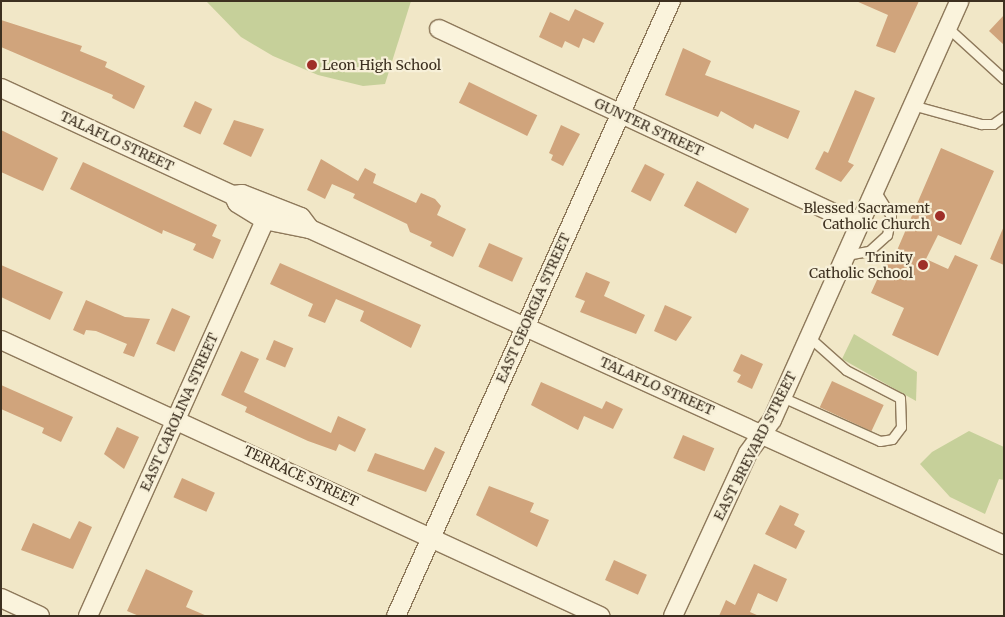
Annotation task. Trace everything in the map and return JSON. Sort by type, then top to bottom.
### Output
[{"type":"street","name":"EAST GEORGIA STREET","points":[[396,616],[672,1]]},
{"type":"street","name":"EAST BREVARD STREET","points":[[673,616],[748,454],[762,434],[782,397],[959,1]]},
{"type":"street","name":"GUNTER STREET","points":[[439,29],[859,225]]},
{"type":"street","name":"TALAFLO STREET","points":[[1,88],[233,195],[247,196],[267,215],[301,217],[310,228],[1004,545]]},
{"type":"street","name":"EAST CAROLINA STREET","points":[[88,616],[267,215]]},
{"type":"street","name":"TERRACE STREET","points":[[1,340],[176,418],[600,616]]},
{"type":"street","points":[[1,598],[40,616]]},
{"type":"lane","points":[[947,27],[1004,79]]},
{"type":"lane","points":[[912,105],[980,124],[992,124],[1004,116]]},
{"type":"lane","points":[[846,255],[869,251],[886,234],[890,216],[875,190]]},
{"type":"lane","points":[[782,397],[880,441],[892,439],[901,427],[900,398],[846,370],[809,337]]},
{"type":"green space","points":[[206,1],[411,1],[385,84],[363,86],[318,75],[273,56],[241,37]]},
{"type":"green space","points":[[854,334],[917,372],[916,401],[842,359]]},
{"type":"green space","points":[[969,431],[1004,447],[1004,480],[999,479],[985,514],[950,497],[920,464],[932,452]]},
{"type":"building","points":[[856,1],[919,1],[895,53],[876,46],[888,15]]},
{"type":"building","points":[[575,9],[604,23],[594,43],[583,38],[579,48],[565,41],[562,48],[539,37],[550,12],[569,21]]},
{"type":"building","points":[[1004,15],[1004,45],[989,31]]},
{"type":"building","points":[[1,20],[82,46],[80,51],[107,62],[105,67],[145,86],[134,109],[112,98],[113,95],[1,47]]},
{"type":"building","points":[[683,48],[711,61],[705,75],[800,111],[788,139],[755,124],[753,129],[721,111],[718,117],[665,95]]},
{"type":"building","points":[[469,82],[537,115],[527,136],[459,103]]},
{"type":"building","points":[[855,90],[875,98],[848,162],[854,165],[841,182],[815,169],[824,151],[828,153]]},
{"type":"building","points":[[195,101],[212,109],[200,134],[183,126]]},
{"type":"building","points":[[234,120],[264,129],[251,157],[223,144]]},
{"type":"building","points":[[561,125],[580,134],[563,166],[551,160],[553,155],[549,153]]},
{"type":"building","points":[[1,130],[58,158],[43,191],[1,172]]},
{"type":"building","points":[[941,148],[994,171],[961,245],[938,235],[926,259],[948,269],[955,255],[978,265],[938,356],[892,335],[904,308],[871,293],[886,260],[892,262]]},
{"type":"building","points":[[321,159],[358,181],[365,168],[376,174],[373,183],[416,203],[421,193],[435,199],[441,206],[437,215],[466,229],[453,257],[430,246],[432,242],[410,232],[407,224],[353,198],[355,194],[332,184],[325,199],[307,190]]},
{"type":"building","points":[[83,162],[217,225],[212,236],[221,240],[213,259],[193,250],[196,244],[163,230],[162,234],[70,189]]},
{"type":"building","points":[[645,164],[665,174],[651,202],[631,192]]},
{"type":"building","points":[[697,181],[749,209],[736,233],[684,206]]},
{"type":"building","points":[[1004,226],[1004,265],[990,259]]},
{"type":"building","points":[[489,243],[523,258],[512,282],[478,267]]},
{"type":"building","points":[[280,263],[421,325],[411,348],[360,321],[364,311],[336,299],[325,323],[308,316],[313,304],[270,284]]},
{"type":"building","points":[[1,265],[63,292],[50,320],[1,297]]},
{"type":"building","points":[[586,272],[610,282],[604,296],[645,315],[636,334],[580,312],[585,301],[575,297]]},
{"type":"building","points":[[86,300],[125,317],[150,319],[134,357],[123,353],[127,344],[96,331],[86,330],[84,335],[73,330]]},
{"type":"building","points":[[665,305],[692,317],[676,341],[654,331]]},
{"type":"building","points":[[172,308],[190,316],[174,352],[156,344]]},
{"type":"building","points":[[274,340],[293,348],[285,368],[266,359]]},
{"type":"building","points":[[241,351],[259,359],[244,392],[331,433],[338,416],[366,429],[355,452],[339,444],[336,451],[308,441],[245,412],[247,407],[221,395]]},
{"type":"building","points":[[741,354],[763,364],[752,389],[737,382],[741,375],[733,371]]},
{"type":"building","points":[[832,381],[884,405],[871,431],[820,407]]},
{"type":"building","points":[[541,382],[602,409],[606,401],[623,409],[613,429],[584,416],[578,430],[531,405]]},
{"type":"building","points":[[1,385],[73,417],[61,442],[42,433],[44,428],[1,409]]},
{"type":"building","points":[[117,427],[139,437],[124,469],[104,454]]},
{"type":"building","points":[[683,435],[714,448],[705,471],[673,458]]},
{"type":"building","points":[[435,447],[445,452],[426,492],[367,471],[375,453],[424,470]]},
{"type":"building","points":[[182,478],[215,493],[206,512],[173,497]]},
{"type":"building","points":[[489,486],[534,503],[530,512],[549,520],[537,547],[476,515]]},
{"type":"building","points":[[780,505],[799,514],[794,525],[805,531],[796,549],[765,534]]},
{"type":"building","points":[[79,521],[92,527],[73,569],[21,550],[33,523],[70,539]]},
{"type":"building","points":[[614,560],[647,575],[638,595],[605,580]]},
{"type":"building","points":[[754,564],[787,579],[777,602],[758,593],[750,612],[759,616],[719,616],[726,600],[735,605]]},
{"type":"building","points":[[146,569],[193,591],[186,607],[207,616],[139,616],[127,611]]},
{"type":"place","name":"Leon High School","points":[[312,65]]},
{"type":"place","name":"Blessed Sacrament Catholic Church","points":[[940,216]]},
{"type":"place","name":"Trinity Catholic School","points":[[923,265]]}]
